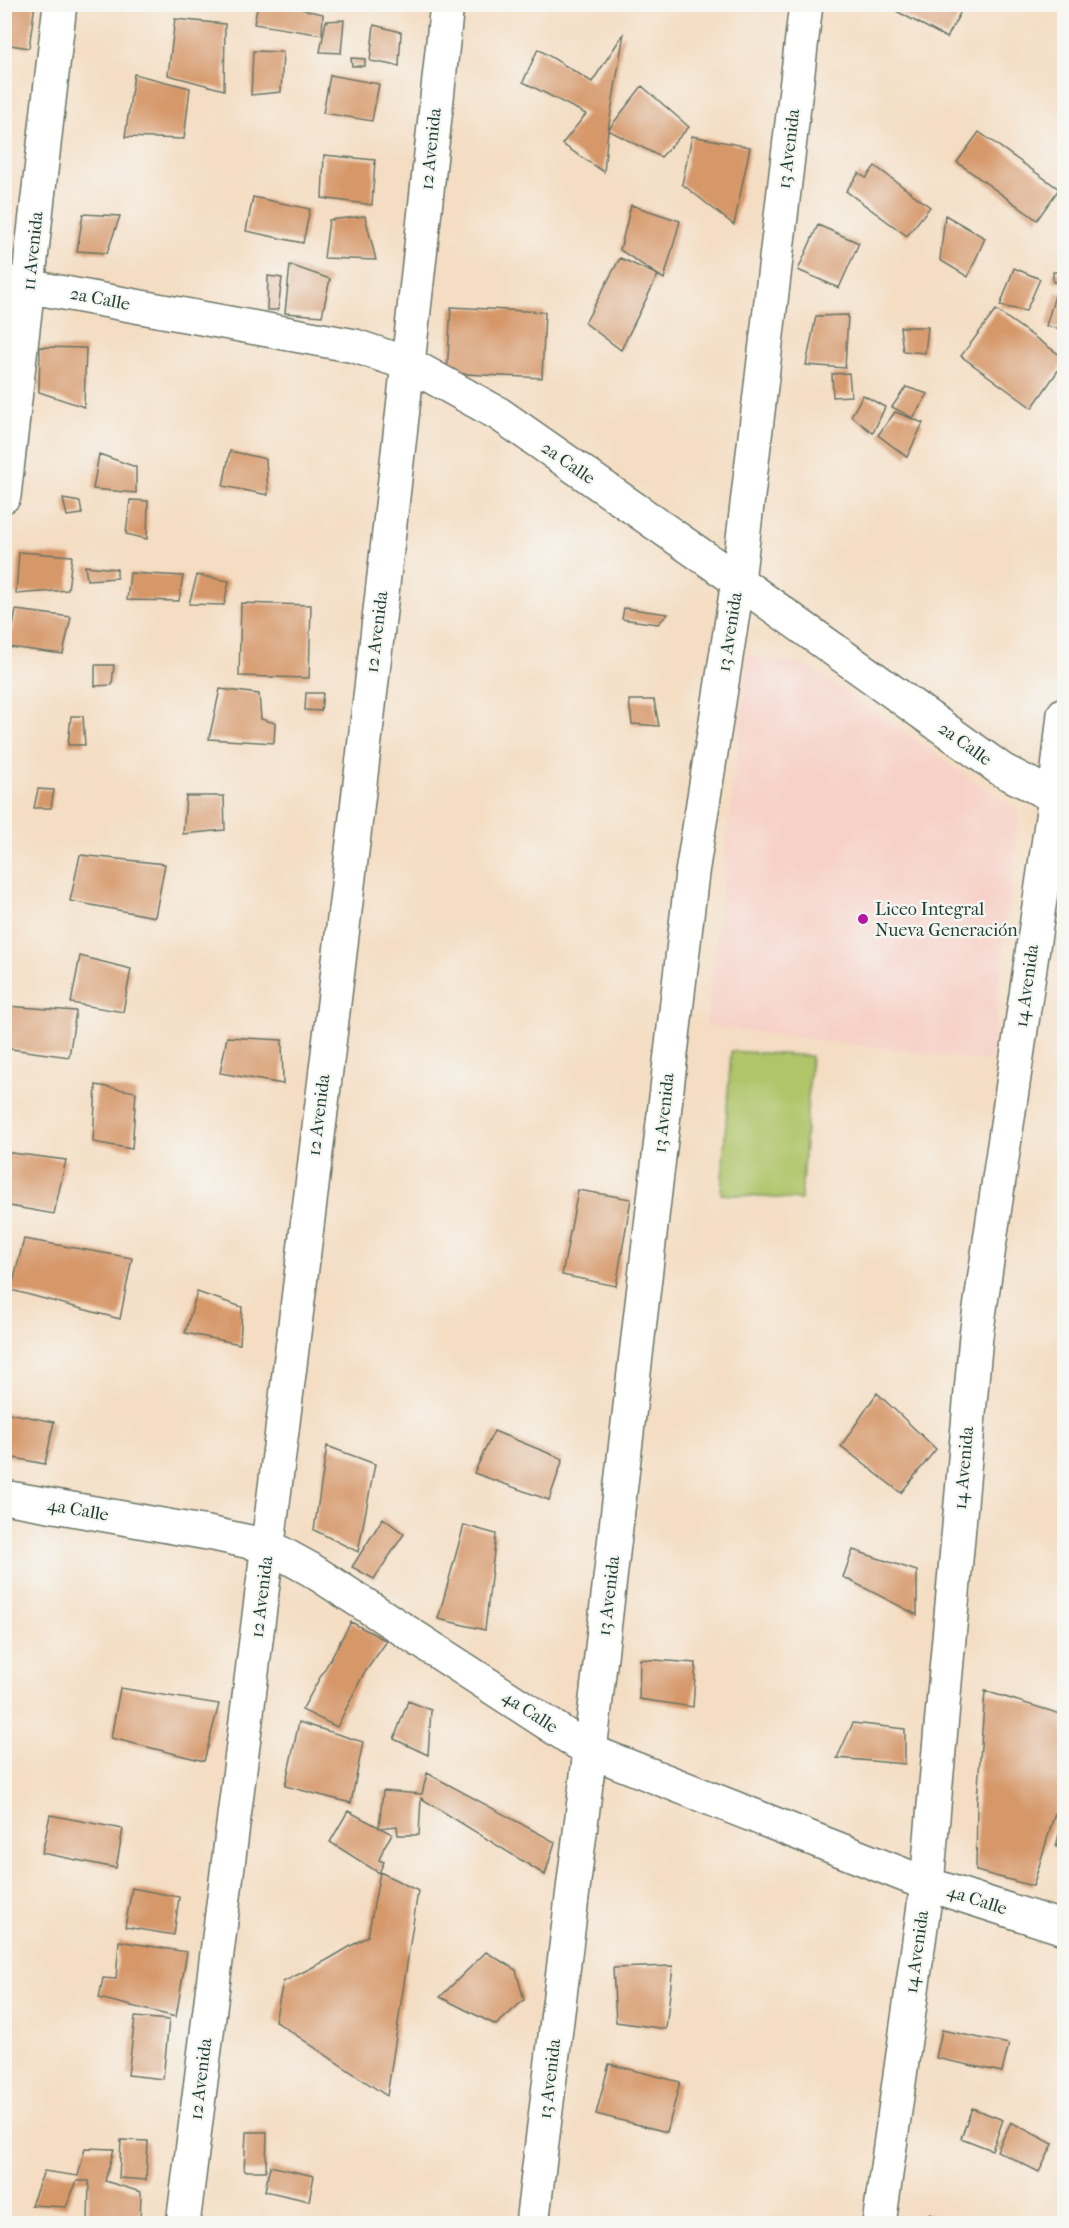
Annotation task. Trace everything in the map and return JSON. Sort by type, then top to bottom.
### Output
[{"type":"street","name":"11 Avenida","points":[[4,496],[17,284],[60,4]]},
{"type":"street","name":"12 Avenida","points":[[183,2223],[268,1546],[409,364],[447,4]]},
{"type":"street","name":"13 Avenida","points":[[532,2223],[591,1751],[692,873],[738,581],[806,4]]},
{"type":"street","name":"2a Calle","points":[[17,284],[355,346],[409,364],[499,414],[1002,770],[1060,799]]},
{"type":"street","name":"14 Avenida","points":[[879,2223],[927,1884],[976,1336],[1060,799],[1065,714]]},
{"type":"street","name":"4a Calle","points":[[4,1497],[213,1533],[268,1546],[309,1569],[591,1751],[927,1884],[1065,1928]]},
{"type":"shaded area","name":"Liceo Integral Nueva Generación","points":[[748,654],[808,666],[1019,812],[991,1062],[706,1026]]},
{"type":"green space","points":[[731,1051],[811,1056],[801,1200],[721,1194]]},
{"type":"building","points":[[4,4],[35,4],[29,48],[4,44]]},
{"type":"building","points":[[258,4],[277,4],[323,14],[322,35],[254,24]]},
{"type":"building","points":[[883,4],[949,4],[961,11],[947,38]]},
{"type":"building","points":[[175,19],[225,24],[224,90],[168,75]]},
{"type":"building","points":[[344,20],[341,53],[320,52],[326,21]]},
{"type":"building","points":[[374,25],[401,32],[399,66],[370,61]]},
{"type":"building","points":[[624,33],[608,130],[604,172],[562,144],[586,114],[523,82],[538,49],[592,82]]},
{"type":"building","points":[[253,51],[283,52],[281,92],[251,95]]},
{"type":"building","points":[[351,58],[365,59],[365,66],[352,66]]},
{"type":"building","points":[[134,74],[190,88],[184,139],[125,137]]},
{"type":"building","points":[[330,75],[379,84],[372,121],[323,113]]},
{"type":"building","points":[[642,86],[689,127],[661,157],[608,130]]},
{"type":"building","points":[[979,132],[1059,189],[1037,220],[957,162]]},
{"type":"building","points":[[692,136],[750,147],[734,225],[682,184]]},
{"type":"building","points":[[324,155],[375,160],[372,205],[322,198]]},
{"type":"building","points":[[875,166],[930,207],[907,236],[846,191],[859,173],[866,178]]},
{"type":"building","points":[[253,197],[310,209],[303,243],[246,231]]},
{"type":"building","points":[[631,205],[680,221],[664,279],[620,250]]},
{"type":"building","points":[[83,214],[120,216],[107,253],[77,251]]},
{"type":"building","points":[[945,215],[985,238],[968,277],[940,260]]},
{"type":"building","points":[[365,216],[376,260],[324,258],[329,220]]},
{"type":"building","points":[[818,225],[859,243],[839,288],[798,270]]},
{"type":"building","points":[[620,258],[658,275],[621,350],[585,323]]},
{"type":"building","points":[[290,265],[330,279],[322,316],[285,313]]},
{"type":"building","points":[[1014,268],[1040,279],[1026,311],[1000,306]]},
{"type":"building","points":[[1053,272],[1064,272],[1064,282],[1053,282]]},
{"type":"building","points":[[268,276],[282,278],[278,310],[267,310]]},
{"type":"building","points":[[1056,292],[1064,294],[1064,330],[1046,326]]},
{"type":"building","points":[[451,307],[545,312],[542,378],[447,373]]},
{"type":"building","points":[[996,310],[1064,358],[1064,362],[1032,408],[961,356]]},
{"type":"building","points":[[848,315],[845,368],[806,365],[816,316]]},
{"type":"building","points":[[900,327],[928,327],[925,353],[903,351]]},
{"type":"building","points":[[40,347],[86,348],[84,407],[39,392]]},
{"type":"building","points":[[849,373],[851,396],[833,397],[832,374]]},
{"type":"building","points":[[906,387],[928,394],[913,418],[892,407]]},
{"type":"building","points":[[863,395],[885,407],[873,433],[851,416]]},
{"type":"building","points":[[895,412],[923,423],[907,457],[878,435]]},
{"type":"building","points":[[230,451],[266,459],[268,495],[223,486]]},
{"type":"building","points":[[99,454],[136,467],[136,493],[93,489]]},
{"type":"building","points":[[63,499],[80,502],[82,514],[67,516]]},
{"type":"building","points":[[130,500],[148,501],[147,539],[126,534]]},
{"type":"building","points":[[19,552],[72,556],[68,590],[16,594]]},
{"type":"building","points":[[85,566],[117,569],[117,578],[87,580]]},
{"type":"building","points":[[130,573],[183,576],[179,601],[127,600]]},
{"type":"building","points":[[197,575],[229,581],[224,605],[189,604]]},
{"type":"building","points":[[241,603],[311,605],[309,678],[239,676]]},
{"type":"building","points":[[624,608],[668,614],[658,624],[622,619]]},
{"type":"building","points":[[16,610],[71,617],[63,654],[9,647]]},
{"type":"building","points":[[95,665],[114,665],[112,685],[95,686]]},
{"type":"building","points":[[220,689],[259,694],[261,719],[275,723],[274,743],[209,739]]},
{"type":"building","points":[[306,693],[323,693],[321,711],[305,710]]},
{"type":"building","points":[[629,700],[654,700],[659,726],[632,724]]},
{"type":"building","points":[[71,716],[83,716],[85,745],[68,745]]},
{"type":"building","points":[[38,789],[54,790],[51,808],[34,808]]},
{"type":"building","points":[[186,796],[224,796],[225,830],[183,834]]},
{"type":"building","points":[[80,855],[165,864],[155,917],[70,901]]},
{"type":"building","points":[[80,956],[131,969],[123,1012],[71,1003]]},
{"type":"building","points":[[6,1006],[76,1011],[69,1057],[4,1048]]},
{"type":"building","points":[[227,1037],[282,1040],[283,1084],[220,1073]]},
{"type":"building","points":[[96,1085],[136,1092],[132,1149],[93,1142]]},
{"type":"building","points":[[4,1152],[66,1160],[54,1214],[4,1205]]},
{"type":"building","points":[[578,1190],[631,1199],[616,1286],[562,1275]]},
{"type":"building","points":[[24,1239],[132,1258],[120,1319],[11,1290]]},
{"type":"building","points":[[197,1292],[242,1307],[240,1344],[185,1333]]},
{"type":"building","points":[[877,1393],[936,1449],[901,1493],[841,1446]]},
{"type":"building","points":[[4,1412],[54,1422],[45,1464],[4,1456]]},
{"type":"building","points":[[494,1431],[563,1459],[549,1500],[474,1473]]},
{"type":"building","points":[[327,1446],[375,1464],[358,1552],[314,1530]]},
{"type":"building","points":[[383,1518],[404,1534],[374,1579],[352,1567]]},
{"type":"building","points":[[464,1525],[496,1534],[485,1630],[438,1619]]},
{"type":"building","points":[[853,1550],[917,1571],[917,1615],[843,1577]]},
{"type":"building","points":[[351,1622],[387,1641],[363,1675],[337,1727],[302,1710]]},
{"type":"building","points":[[640,1659],[696,1663],[693,1707],[639,1699]]},
{"type":"building","points":[[120,1688],[219,1704],[204,1761],[111,1738]]},
{"type":"building","points":[[985,1691],[1064,1715],[1064,1759],[1058,1803],[1033,1886],[976,1871],[977,1800]]},
{"type":"building","points":[[408,1701],[431,1710],[428,1755],[394,1739]]},
{"type":"building","points":[[299,1722],[363,1742],[351,1803],[285,1786]]},
{"type":"building","points":[[853,1723],[905,1729],[905,1764],[837,1758]]},
{"type":"building","points":[[427,1773],[555,1842],[545,1875],[421,1798],[419,1835],[398,1835],[397,1826],[379,1828],[383,1791],[422,1794]]},
{"type":"building","points":[[348,1811],[392,1834],[379,1860],[384,1862],[379,1873],[330,1842]]},
{"type":"building","points":[[1064,1813],[1064,1847],[1056,1847]]},
{"type":"building","points":[[50,1815],[123,1829],[116,1868],[42,1853]]},
{"type":"building","points":[[380,1872],[418,1891],[387,2096],[275,2021],[283,1982],[368,1936]]},
{"type":"building","points":[[132,1888],[179,1897],[174,1935],[125,1927]]},
{"type":"building","points":[[119,1941],[187,1952],[176,2017],[99,1998],[103,1978],[116,1979]]},
{"type":"building","points":[[486,1952],[516,1970],[524,2000],[496,2025],[440,1997]]},
{"type":"building","points":[[673,1966],[666,2029],[616,2022],[613,1968]]},
{"type":"building","points":[[135,2017],[169,2020],[163,2079],[128,2075]]},
{"type":"building","points":[[942,2030],[1009,2044],[1002,2072],[936,2058]]},
{"type":"building","points":[[609,2064],[680,2082],[667,2132],[596,2114]]},
{"type":"building","points":[[972,2108],[1003,2120],[992,2150],[961,2138]]},
{"type":"building","points":[[1011,2122],[1053,2144],[1039,2172],[997,2151]]},
{"type":"building","points":[[246,2132],[267,2132],[266,2171],[244,2171]]},
{"type":"building","points":[[121,2140],[148,2141],[146,2180],[119,2178]]},
{"type":"building","points":[[85,2148],[114,2149],[105,2181],[141,2192],[140,2223],[88,2223],[89,2181],[77,2181],[66,2207],[31,2205],[44,2171],[78,2176]]},
{"type":"building","points":[[270,2166],[314,2176],[309,2201],[265,2191]]},
{"type":"building","points":[[929,2214],[953,2223],[926,2223]]},
{"type":"place","name":"Liceo Integral Nueva Generación","points":[[863,919]]}]
